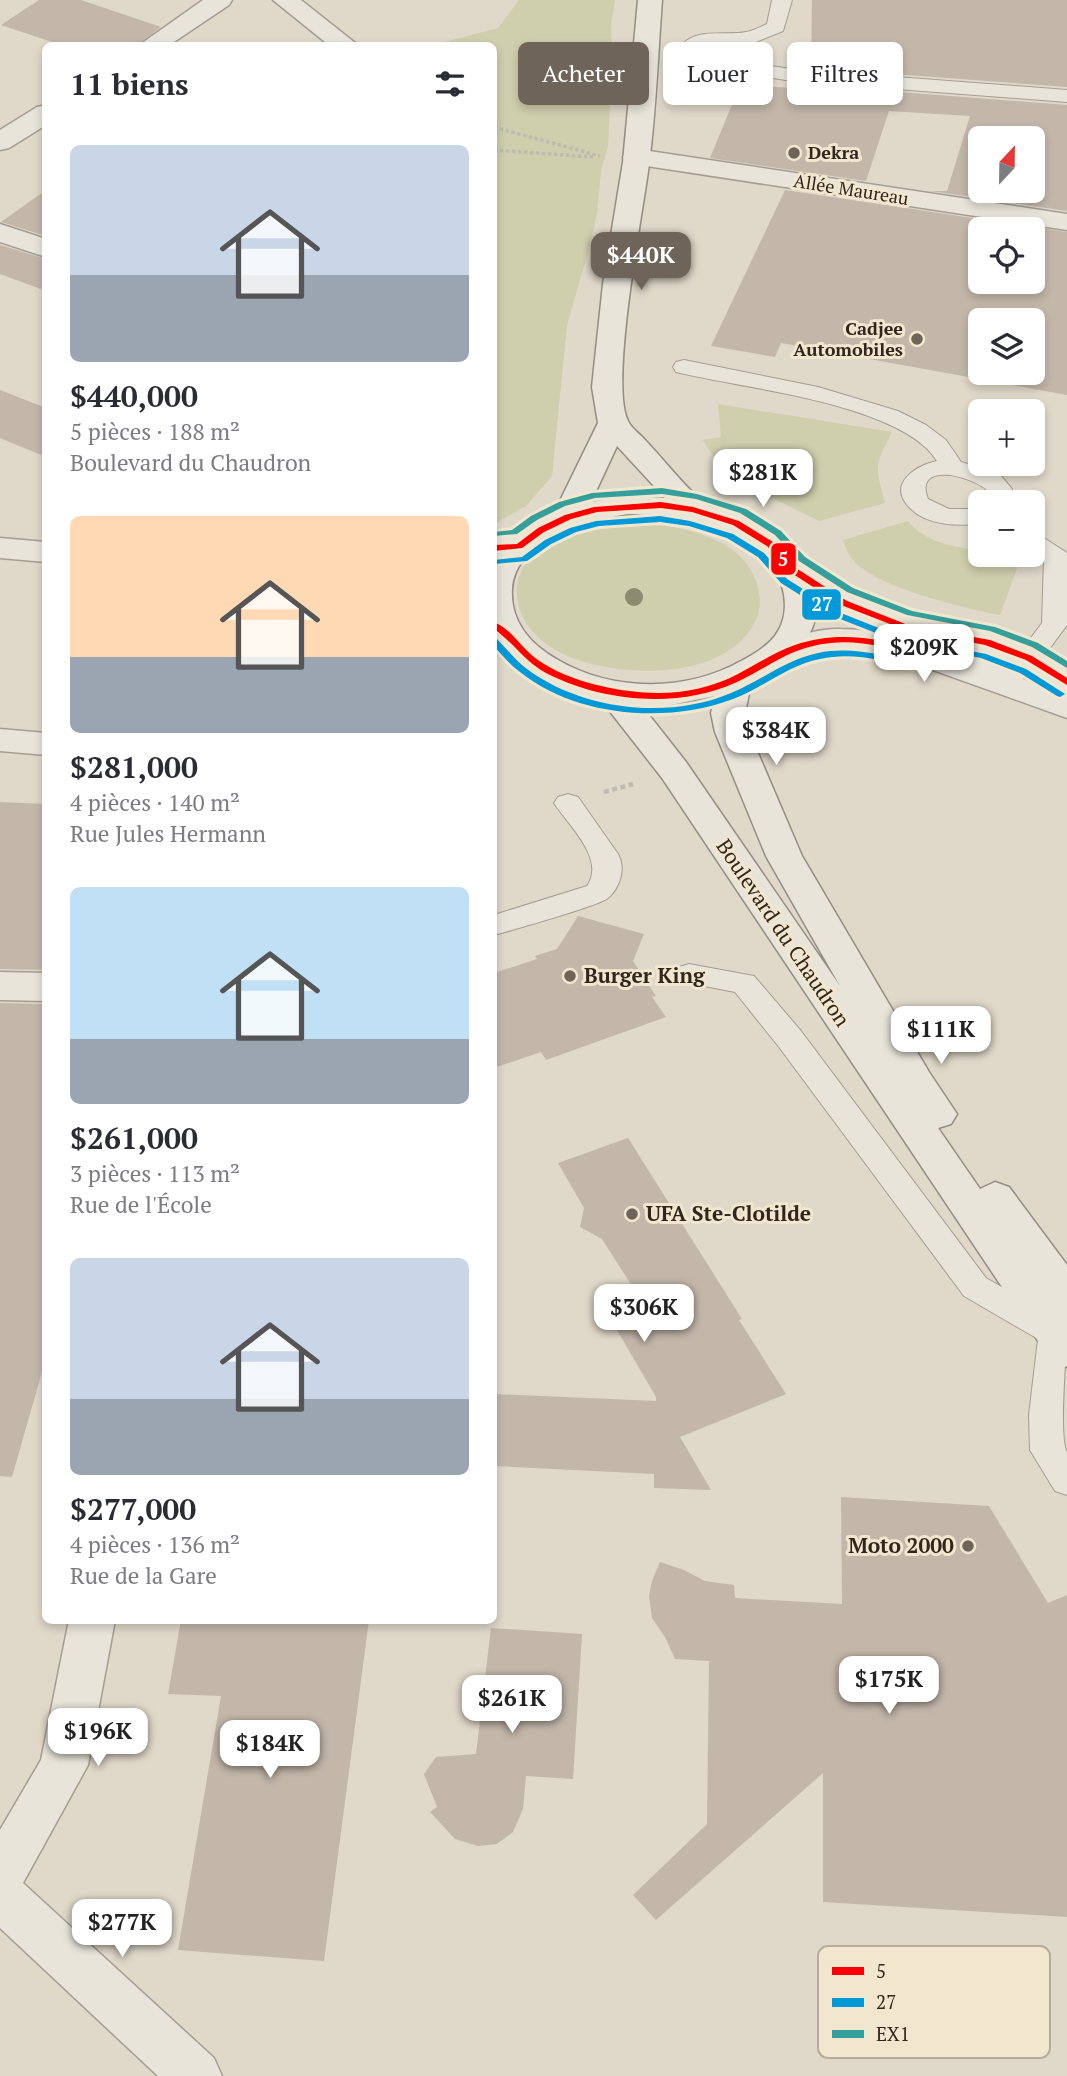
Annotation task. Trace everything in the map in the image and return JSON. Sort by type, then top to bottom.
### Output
[{"type":"main road","points":[[155,42],[220,0]]},
{"type":"main road","points":[[285,0],[342,42]]},
{"type":"main road","points":[[650,0],[636,157],[607,387],[613,423],[693,510]]},
{"type":"main road","points":[[0,142],[42,116]]},
{"type":"main road","name":"Allée Maureau","points":[[636,157],[1067,222]]},
{"type":"main road","points":[[0,232],[42,248]]},
{"type":"main road","points":[[568,517],[613,423]]},
{"type":"main road","points":[[497,586],[506,547],[568,517],[597,509],[629,505],[661,505],[693,510],[736,523],[770,544],[793,570],[844,603],[906,627],[987,642],[1029,658],[1067,682]]},
{"type":"main road","points":[[0,524],[42,529]]},
{"type":"main road","points":[[0,548],[42,552]]},
{"type":"main road","points":[[775,657],[797,630],[803,600],[793,570]]},
{"type":"main road","points":[[498,627],[537,663],[566,679],[614,692],[663,695],[713,688],[735,680],[775,657],[804,645],[837,639],[895,645],[1067,708]]},
{"type":"main road","points":[[923,654],[987,663],[1009,672],[1029,658]]},
{"type":"main road","name":"Boulevard du Chaudron","points":[[735,680],[728,713],[732,732],[785,856],[915,1082],[1021,1236],[1067,1297]]},
{"type":"main road","name":"Boulevard du Chaudron","points":[[614,692],[674,771],[1061,1342]]},
{"type":"main road","points":[[0,740],[42,744]]},
{"type":"main road","points":[[0,986],[42,987]]},
{"type":"main road","points":[[0,1876],[64,1765],[91,1624]]},
{"type":"main road","points":[[0,1895],[196,2076]]},
{"type":"lane","points":[[782,0],[776,27],[751,37],[702,40],[691,46],[692,53],[710,62],[791,75],[1067,96]]},
{"type":"lane","points":[[684,367],[868,408],[903,421],[938,444],[953,467]]},
{"type":"lane","points":[[968,518],[959,519],[930,511],[915,495],[914,486],[918,479],[927,472],[953,467],[982,473],[993,480],[1000,490]]},
{"type":"lane","points":[[1029,658],[1061,625],[1056,555],[1045,549]]},
{"type":"lane","points":[[497,924],[597,893],[607,879],[608,861],[568,803]]},
{"type":"lane","points":[[689,974],[744,983],[790,1039],[975,1287],[1061,1342],[1046,1415],[1047,1450],[1067,1482]]},
{"type":"path","points":[[497,128],[604,158],[497,150]]},
{"type":"path","points":[[568,803],[674,771]]},
{"type":"green space","points":[[519,0],[615,0],[612,42],[518,42],[518,105],[610,105],[608,146],[601,171],[597,214],[567,325],[552,476],[526,506],[497,522],[497,42],[444,42],[498,28]]},
{"type":"green space","points":[[718,404],[892,432],[878,467],[885,503],[819,521],[754,488],[724,467],[703,440],[721,437]]},
{"type":"green space","points":[[908,521],[931,539],[968,549],[968,567],[1018,567],[1000,615],[944,602],[881,579],[853,560],[843,540]]},
{"type":"green space","points":[[642,522],[675,527],[710,538],[726,545],[750,568],[757,584],[760,607],[745,637],[724,653],[699,664],[641,671],[586,662],[563,654],[546,644],[526,622],[518,604],[520,575],[530,559],[545,546],[584,530]]},
{"type":"building","points":[[39,0],[81,0],[161,27],[141,42],[52,42],[1,25]]},
{"type":"building","points":[[812,0],[1067,0],[1067,87],[903,75],[903,42],[811,42]]},
{"type":"building","points":[[773,87],[787,88],[787,105],[903,105],[903,92],[1067,105],[1067,211],[1012,203],[1045,203],[1045,126],[968,126],[968,197],[930,191],[947,191],[970,116],[889,111],[866,181],[710,158],[732,105],[773,105]]},
{"type":"building","points":[[785,190],[968,217],[968,294],[1045,294],[1045,229],[1067,232],[1067,395],[1012,385],[1045,385],[1045,308],[968,308],[968,377],[781,343],[775,357],[711,346]]},
{"type":"building","points":[[42,193],[42,235],[1,222]]},
{"type":"building","points":[[0,245],[42,258],[42,290],[0,274]]},
{"type":"building","points":[[0,390],[42,406],[42,455],[0,438]]},
{"type":"building","points":[[0,802],[42,804],[42,970],[0,969]]},
{"type":"building","points":[[578,916],[644,934],[633,961],[666,1017],[546,1060],[541,1052],[497,1067],[497,972],[537,959],[535,956],[557,949]]},
{"type":"building","points":[[0,1003],[42,1004],[42,1372],[12,1477],[0,1476]]},
{"type":"building","points":[[628,1138],[786,1394],[680,1437],[711,1490],[654,1488],[654,1474],[497,1466],[497,1394],[656,1401],[614,1325],[640,1315],[631,1299],[639,1297],[602,1239],[580,1227],[584,1208],[558,1163]]},
{"type":"building","points":[[841,1497],[989,1506],[1048,1603],[1067,1595],[1067,1917],[823,1902],[823,1773],[656,1920],[633,1895],[707,1824],[709,1661],[675,1659],[652,1618],[649,1596],[660,1562],[705,1581],[734,1585],[735,1598],[842,1604]]},
{"type":"building","points":[[180,1624],[368,1624],[324,1961],[178,1950],[221,1696],[168,1694]]},
{"type":"building","points":[[491,1628],[582,1634],[573,1779],[526,1776],[523,1809],[513,1832],[497,1844],[478,1846],[455,1839],[430,1812],[437,1807],[424,1774],[436,1757],[476,1754]]},
{"type":"transit line","name":"EX1","points":[[497,534],[514,532],[562,504],[595,495],[662,491],[697,497],[743,511],[778,533],[802,559],[850,590],[910,613],[992,629],[1035,645],[1067,665]]},
{"type":"transit line","name":"5","points":[[497,548],[519,546],[541,530],[568,517],[597,509],[661,505],[693,510],[736,523],[770,544],[793,570],[844,603],[906,627],[987,642],[1029,658],[1067,682]]},
{"type":"transit line","name":"27","points":[[497,562],[524,559],[548,542],[573,530],[599,523],[660,519],[690,524],[730,536],[761,555],[784,581],[838,615],[902,640],[983,656],[1023,671],[1060,694]]},
{"type":"transit line","name":"5","points":[[497,627],[530,658],[552,672],[589,686],[646,696],[684,694],[722,685],[783,653],[816,642],[867,641],[918,653]]},
{"type":"transit line","name":"27","points":[[497,644],[523,670],[550,687],[573,697],[625,709],[652,711],[704,705],[728,698],[789,666],[820,656],[867,655],[914,666]]},
{"type":"place","name":"Dekra","points":[[794,153]]},
{"type":"place","name":"Cadjee Automobiles","points":[[917,339]]},
{"type":"place","name":"Burger King","points":[[570,976]]},
{"type":"place","name":"UFA Ste-Clotilde","points":[[632,1214]]},
{"type":"place","name":"Moto 2000","points":[[968,1546]]}]
